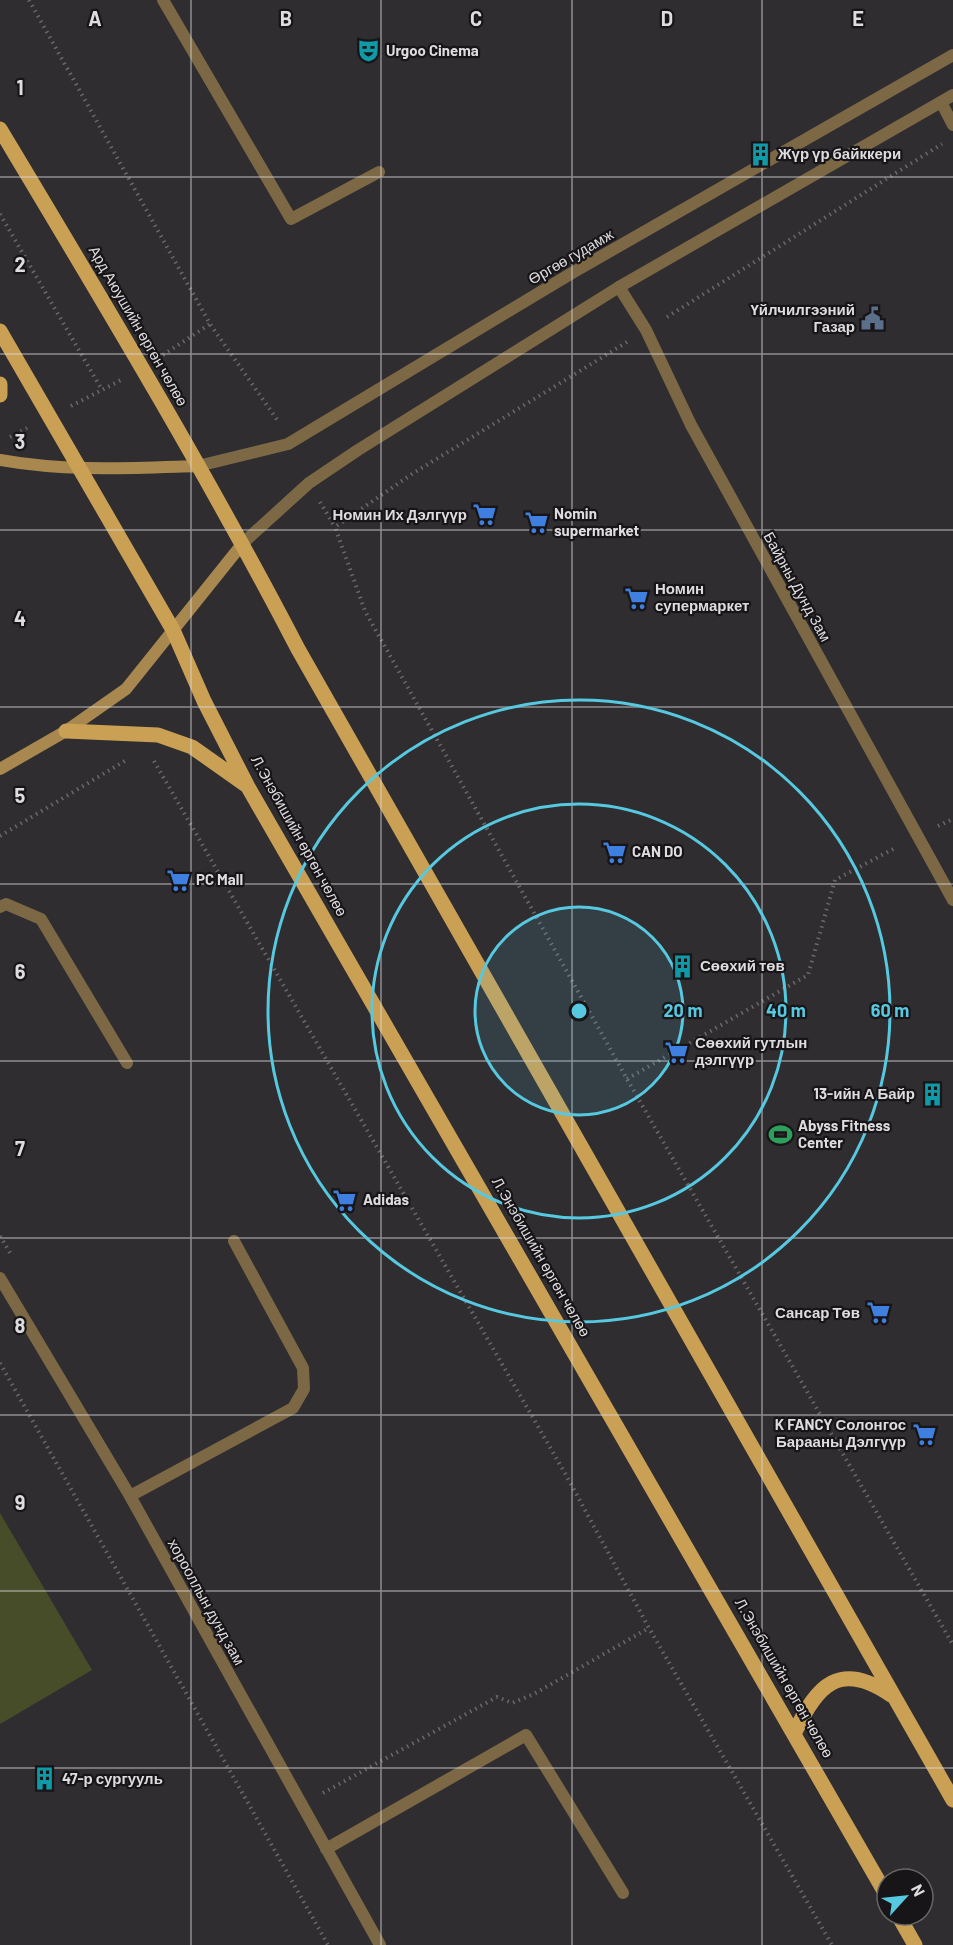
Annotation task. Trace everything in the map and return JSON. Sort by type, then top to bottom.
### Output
[{"type":"main road","name":"Ард Аюушийн өргөн чөлөө","points":[[0,129],[144,368],[243,543]]},
{"type":"main road","points":[[0,331],[173,630]]},
{"type":"main road","points":[[0,384],[0,395]]},
{"type":"main road","points":[[0,460],[79,469],[198,466]]},
{"type":"main road","points":[[0,769],[66,731],[126,689],[243,543],[298,649],[953,1800]]},
{"type":"main road","name":"Л.Энэбишийн өргөн чөлөө","points":[[173,630],[204,700],[248,787],[795,1732],[875,1875]]},
{"type":"main road","points":[[66,731],[158,735],[192,747],[248,787]]},
{"type":"main road","points":[[795,1732],[805,1710],[824,1686],[849,1678],[874,1684],[894,1697]]},
{"type":"main road","points":[[905,1927],[915,1945]]},
{"type":"street","points":[[163,0],[291,219],[379,172]]},
{"type":"street","name":"Өргөө гудамж","points":[[198,466],[288,444],[562,279],[953,55]]},
{"type":"street","points":[[243,543],[309,483],[619,287],[953,95]]},
{"type":"street","points":[[941,102],[953,124]]},
{"type":"street","name":"Байрны Дунд Зам","points":[[619,287],[646,330],[691,425],[953,900]]},
{"type":"street","points":[[0,907],[6,904],[41,919],[127,1063]]},
{"type":"street","points":[[130,1496],[293,1408],[304,1389],[303,1368],[234,1241]]},
{"type":"street","name":"хорооллын дунд зам","points":[[0,1278],[130,1496],[380,1945]]},
{"type":"street","points":[[326,1849],[526,1735],[623,1893]]},
{"type":"path","points":[[29,0],[210,324],[281,426],[288,444]]},
{"type":"path","points":[[335,527],[412,474],[943,143]]},
{"type":"path","points":[[0,214],[102,390]]},
{"type":"path","points":[[0,460],[9,437],[144,368],[210,324]]},
{"type":"path","points":[[309,483],[335,527],[365,611],[627,1079],[953,1646]]},
{"type":"path","points":[[0,836],[135,755]]},
{"type":"path","points":[[144,757],[153,760],[560,1465],[649,1628],[832,1945]]},
{"type":"path","points":[[627,1079],[808,975],[835,880],[953,819]]},
{"type":"path","points":[[0,1363],[328,1945]]},
{"type":"path","points":[[322,1794],[497,1697],[512,1703],[534,1694],[649,1628]]},
{"type":"green space","points":[[0,1513],[92,1670],[0,1724]]},
{"type":"place","name":"Urgoo Cinema","points":[[368,51]]},
{"type":"place","name":"Жүр үр байккери","points":[[760,154]]},
{"type":"place","name":"Үйлчилгээний Газар","points":[[873,319]]},
{"type":"place","name":"Номин Их Дэлгүүр","points":[[485,515]]},
{"type":"place","name":"Nomin supermarket","points":[[536,523]]},
{"type":"place","name":"Номин супермаркет","points":[[637,598]]},
{"type":"place","name":"CAN DO","points":[[614,852]]},
{"type":"place","name":"PC Mall","points":[[178,880]]},
{"type":"place","name":"Сөөхий төв","points":[[682,966]]},
{"type":"place","name":"Сөөхий гутлын дэлгүүр","points":[[677,1052]]},
{"type":"place","name":"13-ийн А Байр","points":[[933,1094]]},
{"type":"place","name":"Abyss Fitness Center","points":[[780,1135]]},
{"type":"place","name":"Adidas","points":[[345,1200]]},
{"type":"place","name":"Сансар Төв","points":[[878,1313]]},
{"type":"place","name":"K FANCY Солонгос Барааны Дэлгүүр","points":[[924,1434]]},
{"type":"place","name":"47-р сургууль","points":[[44,1779]]}]
